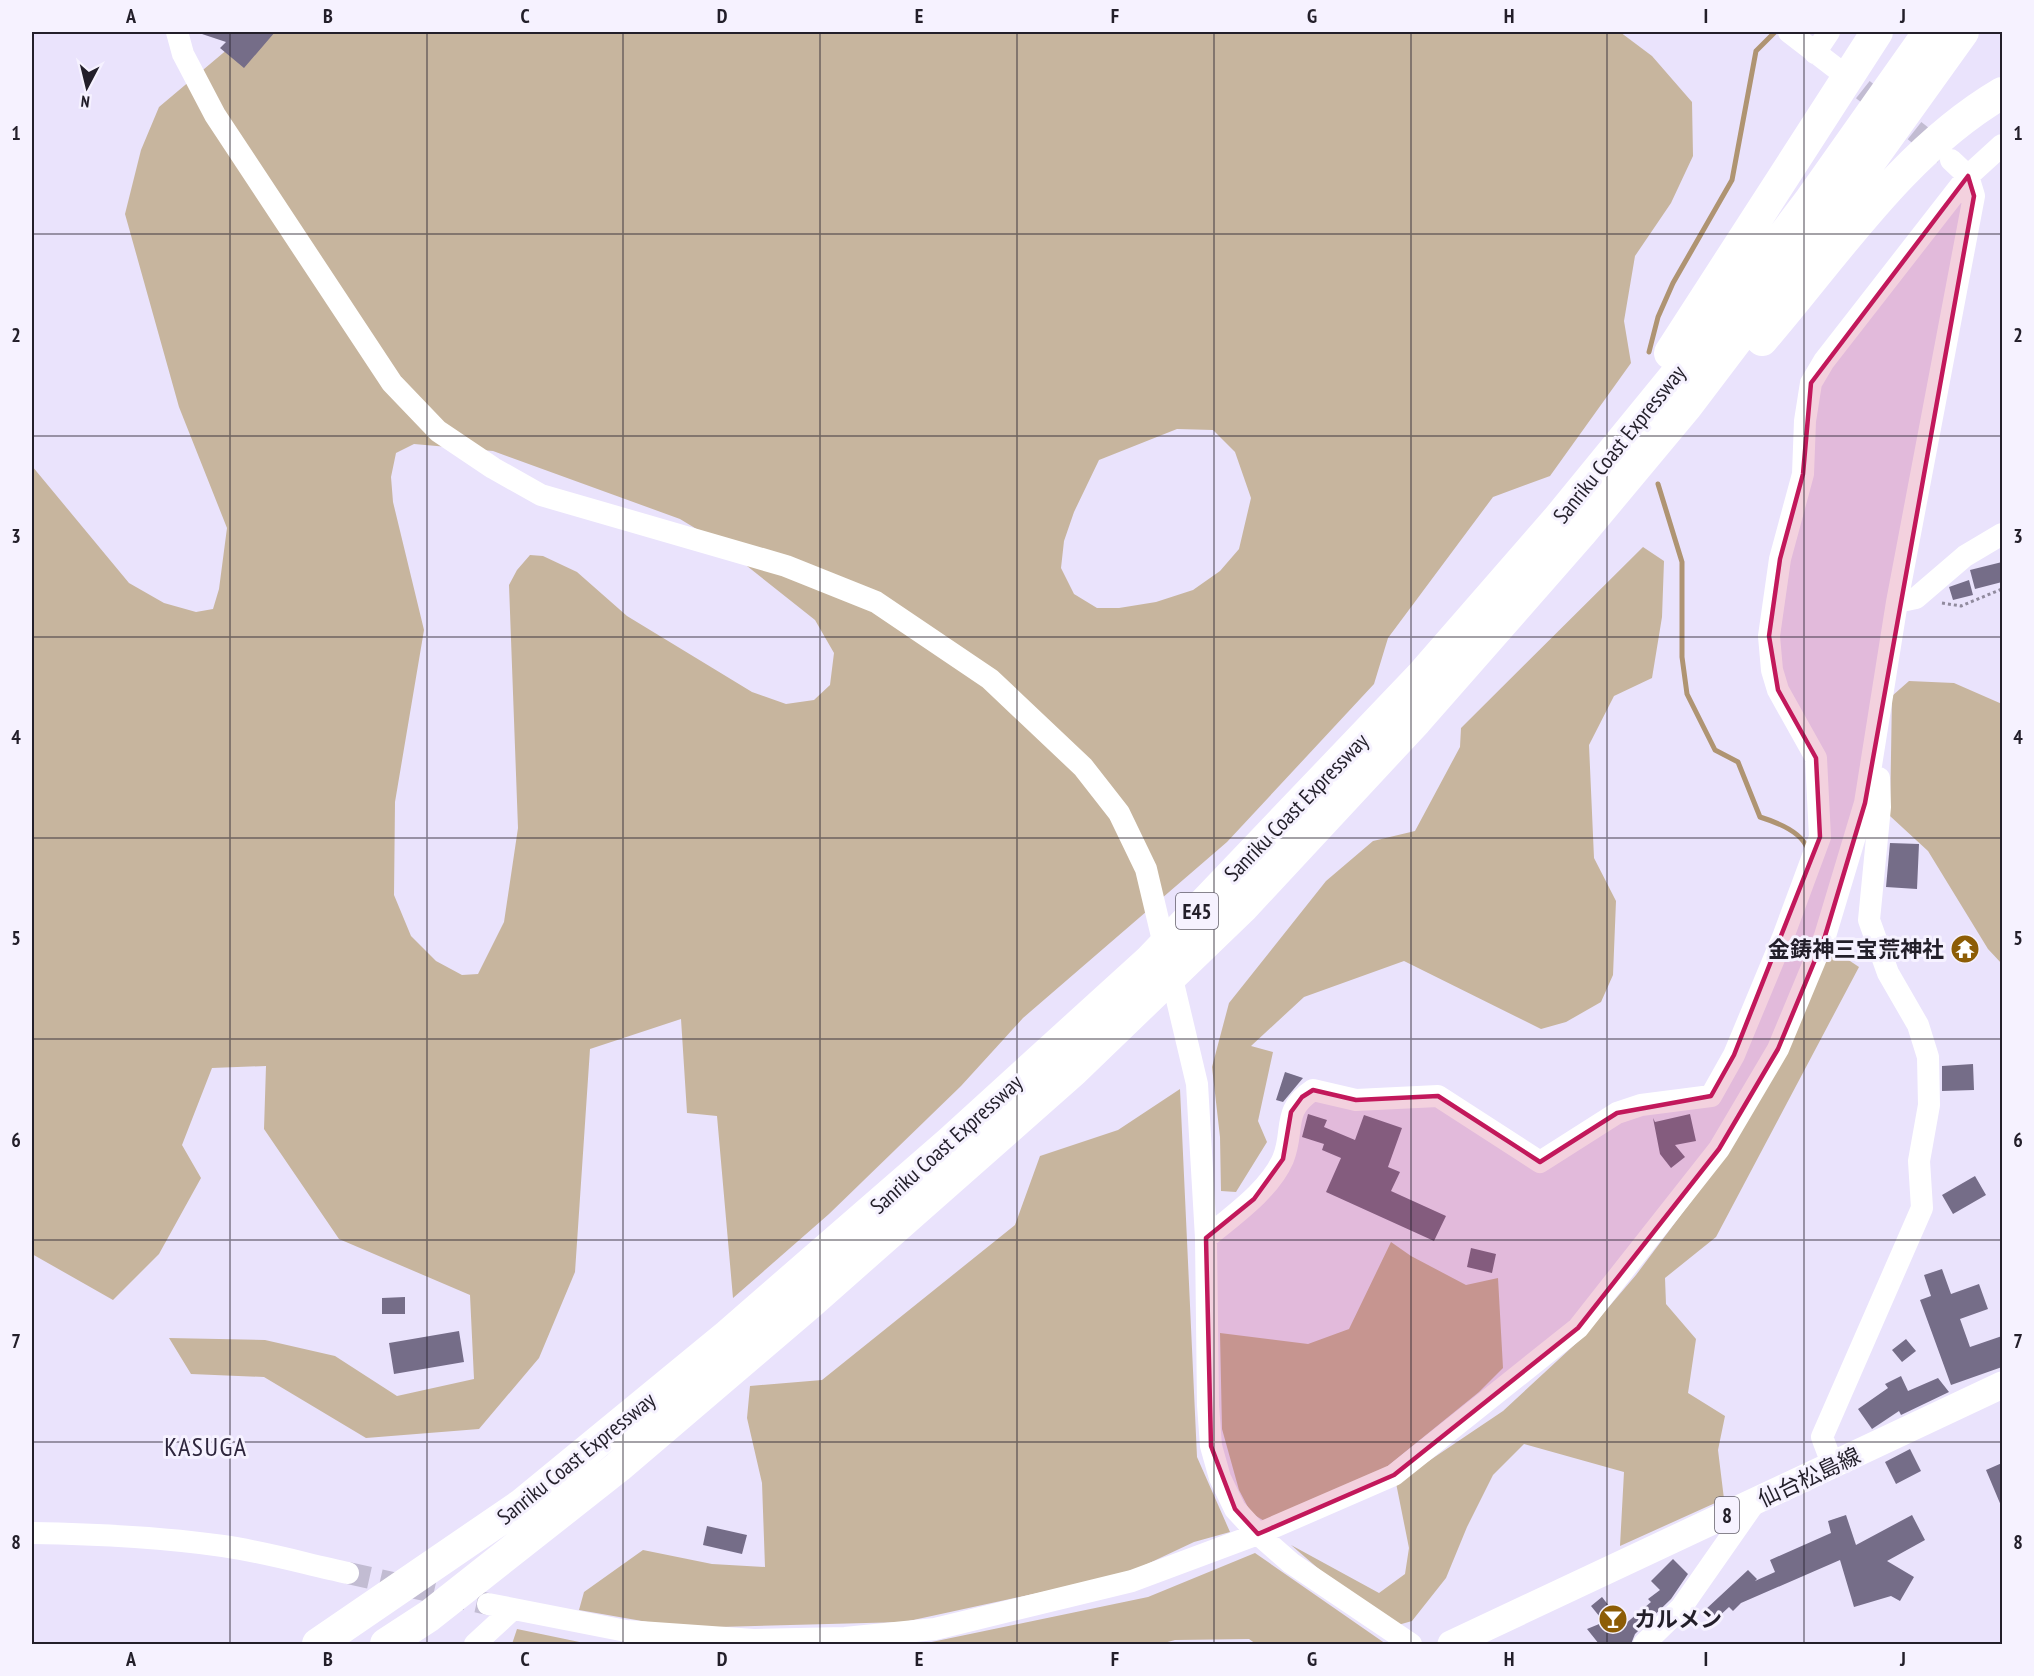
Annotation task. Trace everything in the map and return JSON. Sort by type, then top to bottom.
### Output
[{"type":"highway","points":[[1569,526],[1877,32]]},
{"type":"highway","name":"Sanriku Coast Expressway","points":[[386,1644],[429,1616],[618,1467],[809,1304],[1073,1071],[1242,908],[1416,721],[1569,526],[1812,198],[1929,32]]},
{"type":"highway","name":"Sanriku Coast Expressway","points":[[318,1644],[521,1505],[719,1342],[950,1142],[1150,960],[1422,675],[1686,407],[1756,316],[1963,32]]},
{"type":"highway","points":[[1569,526],[1710,401],[1904,171],[1938,138],[1977,108],[2002,93]]},
{"type":"highway","points":[[292,1644],[375,1606]]},
{"type":"main road","name":"仙台松島線","points":[[1451,1644],[2002,1385]]},
{"type":"street","points":[[177,32],[183,54],[222,125],[392,383],[438,431],[493,468],[541,495],[786,566],[876,602],[990,679],[1083,767],[1119,813],[1146,869],[1197,1084],[1206,1238],[1206,1366],[1211,1446],[1220,1478],[1235,1509],[1258,1534],[1318,1582],[1411,1644]]},
{"type":"street","points":[[1789,32],[1837,69]]},
{"type":"street","points":[[1815,53],[1829,32]]},
{"type":"street","points":[[1206,1238],[1254,1199],[1283,1159],[1291,1112],[1302,1097],[1313,1090],[1356,1100],[1438,1096],[1540,1162],[1617,1113],[1641,1105],[1711,1096],[1734,1054],[1820,837],[1816,758],[1778,690],[1772,670],[1769,636],[1780,559],[1803,474],[1805,421],[1811,383],[1824,361],[1968,176],[2002,146]]},
{"type":"street","points":[[488,1604],[626,1631],[754,1640],[845,1638],[935,1629],[1132,1581],[1258,1534],[1394,1475],[1578,1328],[1719,1149],[1778,1048],[1825,936],[1865,803],[1907,600],[1974,196],[1968,176],[1951,160]]},
{"type":"street","points":[[1907,600],[1965,556],[2002,534]]},
{"type":"street","points":[[1833,1466],[1822,1437],[1922,1208],[1919,1161],[1929,1105],[1928,1057],[1917,1025],[1888,973],[1869,920],[1880,807],[1877,739]]},
{"type":"street","points":[[1644,1644],[1681,1608],[1755,1502]]},
{"type":"street","points":[[32,1533],[125,1535],[226,1546],[348,1573]]},
{"type":"street","points":[[475,1644],[513,1609]]},
{"type":"path","points":[[1907,600],[1961,606],[2002,589]]},
{"type":"highlighted area","points":[[1968,176],[1974,196],[1865,803],[1825,936],[1778,1049],[1719,1149],[1578,1328],[1394,1475],[1258,1534],[1235,1509],[1211,1446],[1206,1238],[1254,1199],[1283,1159],[1291,1112],[1302,1097],[1313,1090],[1356,1100],[1438,1096],[1540,1162],[1617,1113],[1711,1096],[1734,1055],[1820,837],[1816,758],[1778,690],[1769,636],[1780,559],[1803,474],[1811,383]]},
{"type":"shaded area","points":[[248,32],[1620,32],[1652,56],[1692,102],[1693,156],[1671,203],[1635,256],[1624,321],[1631,363],[1550,476],[1493,497],[1388,638],[1374,684],[1227,842],[1023,1018],[961,1086],[829,1214],[733,1298],[717,1116],[687,1113],[681,1019],[590,1049],[575,1272],[539,1358],[479,1429],[366,1438],[264,1377],[191,1374],[169,1338],[265,1340],[335,1356],[397,1396],[474,1379],[470,1295],[339,1239],[264,1129],[266,1066],[212,1068],[182,1145],[201,1178],[159,1254],[113,1300],[32,1254],[32,466],[129,583],[164,603],[196,612],[213,609],[219,589],[227,528],[179,407],[125,214],[141,150],[159,107]],"holes":[[[1177,429],[1213,430],[1235,452],[1251,498],[1239,549],[1220,571],[1193,590],[1156,602],[1119,608],[1097,608],[1074,594],[1061,568],[1064,541],[1074,512],[1099,460]],[[414,444],[493,451],[680,519],[713,539],[815,620],[834,653],[830,685],[814,700],[786,704],[752,692],[627,616],[577,572],[543,556],[530,555],[517,570],[509,585],[518,828],[504,922],[478,974],[462,975],[436,961],[411,936],[394,895],[395,802],[424,630],[393,502],[391,477],[396,453]]]},
{"type":"shaded area","points":[[1643,547],[1664,561],[1662,617],[1652,678],[1614,696],[1589,745],[1594,858],[1616,901],[1613,975],[1601,1002],[1566,1022],[1541,1029],[1404,961],[1304,997],[1251,1046],[1273,1052],[1258,1121],[1267,1142],[1236,1192],[1221,1191],[1220,1137],[1212,1067],[1229,1003],[1326,881],[1373,841],[1415,831],[1460,747],[1461,728]]},
{"type":"shaded area","points":[[1909,681],[1954,683],[2002,704],[2002,964],[1988,949],[1928,851],[1890,816],[1892,696]]},
{"type":"shaded area","points":[[1832,949],[1859,967],[1716,1237],[1665,1278],[1666,1304],[1696,1339],[1688,1393],[1725,1416],[1718,1450],[1724,1499],[1620,1546],[1624,1472],[1524,1444],[1493,1475],[1467,1527],[1446,1578],[1412,1621],[1398,1625],[1320,1570],[1291,1545],[1379,1593],[1405,1574],[1409,1548],[1396,1483],[1503,1411],[1584,1336],[1636,1275],[1710,1176]]},
{"type":"shaded area","points":[[1180,1089],[1197,1457],[1230,1532],[1194,1542],[1126,1574],[904,1622],[682,1628],[579,1610],[584,1592],[643,1550],[712,1564],[765,1567],[762,1483],[747,1418],[750,1386],[822,1380],[1015,1225],[1040,1156],[1118,1130]]},
{"type":"shaded area","points":[[1391,1242],[1411,1256],[1466,1285],[1498,1278],[1503,1368],[1479,1392],[1384,1469],[1266,1522],[1251,1513],[1239,1490],[1222,1429],[1220,1333],[1308,1344],[1349,1329]]},
{"type":"shaded area","points":[[1255,1553],[1386,1644],[1256,1644],[1249,1639],[1175,1640],[1160,1644],[922,1644],[1148,1597]]},
{"type":"shaded area","points":[[517,1629],[589,1644],[512,1644]]},
{"type":"building","points":[[202,32],[275,32],[244,68],[220,48],[226,42],[202,34]]},
{"type":"building","points":[[2002,562],[2002,582],[1975,589],[1970,570]]},
{"type":"building","points":[[1969,580],[1973,595],[1953,600],[1949,587]]},
{"type":"building","points":[[1890,843],[1919,844],[1917,889],[1886,887]]},
{"type":"building","points":[[1973,1064],[1974,1090],[1942,1091],[1942,1066]]},
{"type":"building","points":[[1285,1072],[1303,1078],[1283,1102],[1276,1100]]},
{"type":"building","points":[[1308,1114],[1327,1120],[1324,1127],[1355,1140],[1364,1115],[1402,1128],[1388,1167],[1400,1172],[1391,1191],[1446,1216],[1434,1241],[1326,1192],[1341,1158],[1322,1150],[1324,1144],[1302,1137]]},
{"type":"building","points":[[1690,1114],[1696,1141],[1675,1145],[1685,1157],[1671,1168],[1660,1154],[1653,1118],[1655,1122]]},
{"type":"building","points":[[1975,1176],[1986,1195],[1953,1214],[1942,1195]]},
{"type":"building","points":[[1471,1248],[1496,1254],[1492,1273],[1467,1267]]},
{"type":"building","points":[[1942,1269],[1951,1294],[1979,1284],[1988,1309],[1960,1319],[1970,1347],[2002,1336],[2002,1367],[1951,1385],[1920,1300],[1931,1296],[1924,1275]]},
{"type":"building","points":[[405,1297],[405,1314],[382,1314],[382,1298]]},
{"type":"building","points":[[459,1331],[464,1362],[394,1374],[389,1343]]},
{"type":"building","points":[[1906,1339],[1916,1351],[1902,1362],[1892,1350]]},
{"type":"building","points":[[1901,1376],[1908,1391],[1938,1378],[1949,1392],[1901,1415],[1899,1411],[1872,1429],[1858,1409],[1888,1388],[1885,1384]]},
{"type":"building","points":[[1910,1449],[1921,1471],[1896,1484],[1885,1462]]},
{"type":"building","points":[[2002,1463],[2002,1508],[1986,1470]]},
{"type":"building","points":[[1846,1515],[1856,1545],[1912,1515],[1925,1540],[1887,1561],[1914,1577],[1900,1601],[1891,1596],[1854,1607],[1840,1560],[1741,1603],[1733,1611],[1729,1607],[1715,1620],[1705,1610],[1748,1570],[1757,1579],[1755,1581],[1775,1572],[1770,1560],[1831,1533],[1828,1521]]},
{"type":"building","points":[[707,1526],[747,1535],[742,1554],[703,1545]]},
{"type":"building","points":[[1673,1559],[1688,1574],[1671,1599],[1635,1634],[1631,1644],[1599,1644],[1587,1629],[1604,1622],[1591,1606],[1602,1597],[1624,1625],[1651,1602],[1648,1599],[1660,1590],[1651,1581]]},
{"type":"waterway","points":[[1649,352],[1658,317],[1673,283],[1732,180],[1756,51],[1775,32]]},
{"type":"waterway","points":[[1658,484],[1682,562],[1682,657],[1687,694],[1715,750],[1738,762],[1760,817],[1794,832],[1807,848]]},
{"type":"tunnel","points":[[1837,69],[1944,154]]},
{"type":"tunnel","points":[[348,1573],[488,1604]]},
{"type":"place","name":"金鋳神三宝荒神社","points":[[1965,949]]},
{"type":"place","name":"カルメン","points":[[1613,1619]]},
{"type":"district","name":"KASUGA","points":[[206,1446]]}]
